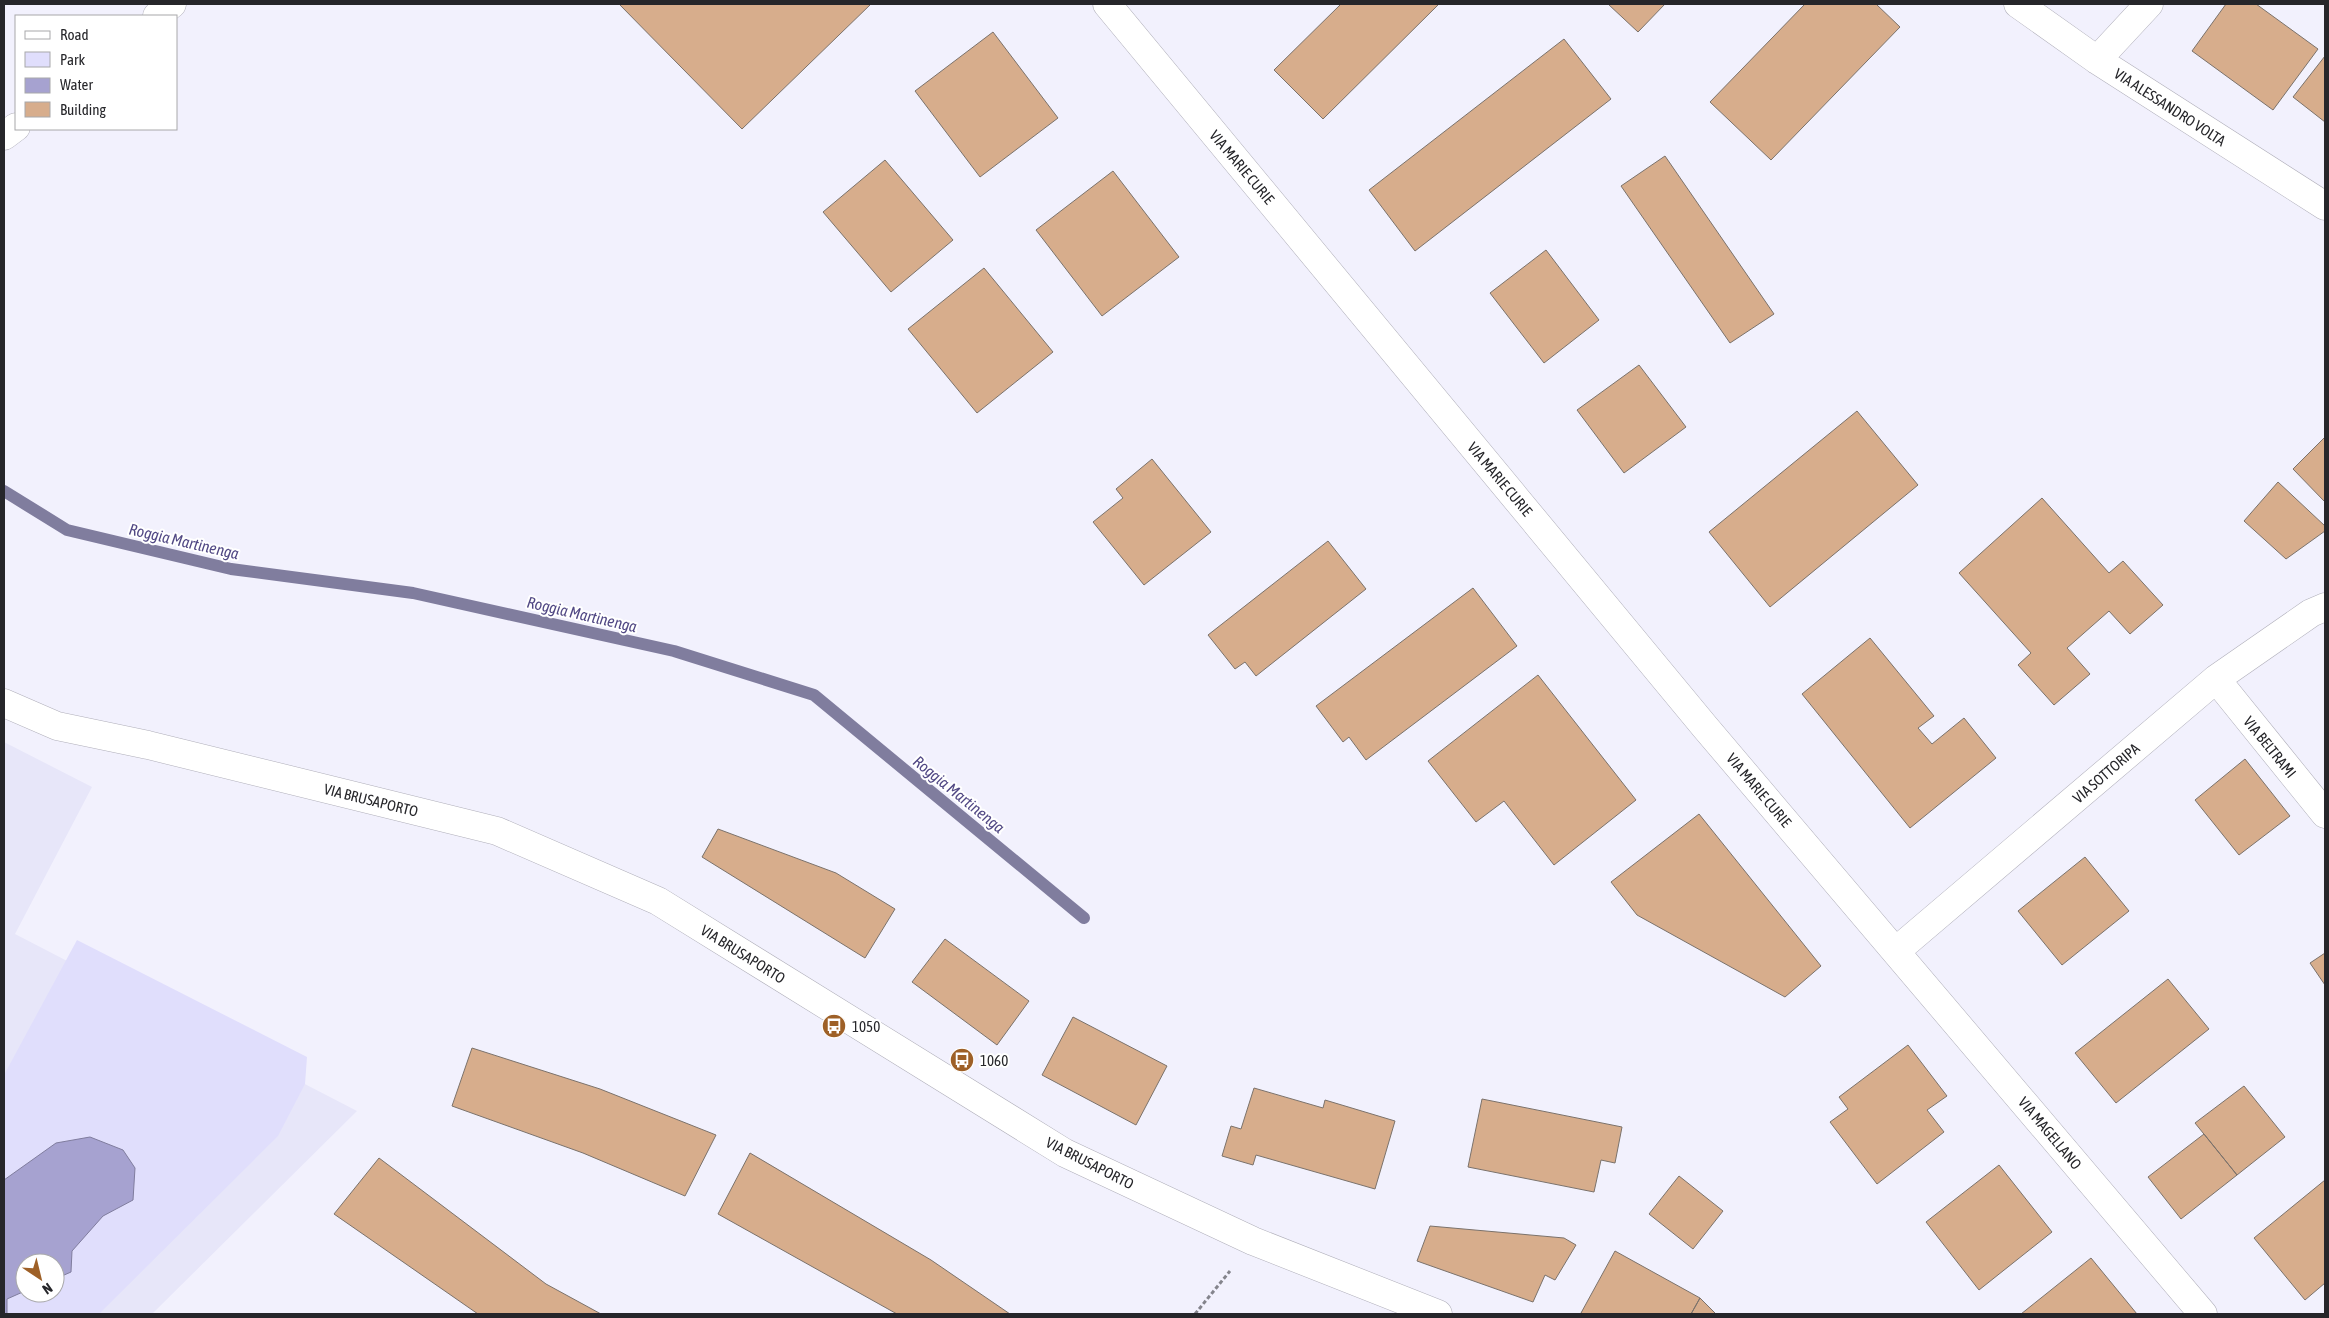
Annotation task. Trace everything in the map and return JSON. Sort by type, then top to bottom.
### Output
[{"type":"street","points":[[158,15],[172,4]]},
{"type":"street","name":"VIA MARIE CURIE","points":[[1107,4],[1705,727],[1896,951]]},
{"type":"street","name":"VIA ALESSANDRO VOLTA","points":[[2018,4],[2097,60],[2325,206]]},
{"type":"street","points":[[2097,60],[2149,4]]},
{"type":"street","points":[[4,136],[15,128]]},
{"type":"street","name":"VIA SOTTORIPA","points":[[1896,951],[2216,679],[2310,613],[2325,607]]},
{"type":"street","name":"VIA BELTRAMI","points":[[2216,679],[2325,814]]},
{"type":"street","name":"VIA BRUSAPORTO","points":[[4,703],[57,726],[148,745],[497,831],[658,901],[1065,1153],[1254,1241],[1438,1314]]},
{"type":"street","name":"VIA MAGELLANO","points":[[1896,951],[2203,1314]]},
{"type":"path","points":[[1195,1314],[1254,1241]]},
{"type":"shaded area","points":[[4,742],[92,787],[15,934],[357,1111],[152,1314],[4,1314]]},
{"type":"green space","points":[[77,940],[307,1057],[305,1084],[278,1136],[99,1314],[4,1314],[4,1075]]},
{"type":"water","points":[[90,1137],[123,1150],[135,1168],[133,1200],[103,1216],[72,1251],[71,1272],[65,1275],[65,1253],[15,1253],[15,1295],[7,1299],[7,1314],[4,1314],[4,1180],[56,1143]]},
{"type":"building","points":[[619,4],[871,4],[742,129]]},
{"type":"building","points":[[1341,4],[1439,4],[1323,119],[1274,70]]},
{"type":"building","points":[[1608,4],[1665,4],[1638,32]]},
{"type":"building","points":[[1805,4],[1876,4],[1900,27],[1771,160],[1710,102]]},
{"type":"building","points":[[2226,4],[2256,4],[2318,49],[2273,110],[2192,51]]},
{"type":"building","points":[[993,32],[1058,118],[980,177],[915,91]]},
{"type":"building","points":[[1564,39],[1611,99],[1415,251],[1369,190]]},
{"type":"building","points":[[2325,56],[2325,122],[2293,97]]},
{"type":"building","points":[[1665,156],[1774,314],[1730,343],[1621,186]]},
{"type":"building","points":[[885,160],[953,240],[891,292],[823,212]]},
{"type":"building","points":[[1113,171],[1179,257],[1102,316],[1036,230]]},
{"type":"building","points":[[1546,250],[1599,320],[1544,363],[1490,293]]},
{"type":"building","points":[[984,268],[1053,352],[977,413],[908,329]]},
{"type":"building","points":[[1639,365],[1686,427],[1624,473],[1577,410]]},
{"type":"building","points":[[1857,411],[1918,485],[1770,607],[1709,532]]},
{"type":"building","points":[[2325,437],[2325,502],[2293,469]]},
{"type":"building","points":[[1152,459],[1211,532],[1144,585],[1093,522],[1123,498],[1116,489]]},
{"type":"building","points":[[2278,482],[2325,526],[2325,531],[2286,559],[2244,521]]},
{"type":"building","points":[[2042,498],[2109,573],[2123,561],[2163,605],[2130,634],[2109,611],[2067,648],[2090,674],[2054,705],[2018,665],[2031,653],[1959,573]]},
{"type":"building","points":[[1328,541],[1366,589],[1256,676],[1245,662],[1235,669],[1208,635]]},
{"type":"building","points":[[1473,588],[1517,646],[1366,760],[1349,737],[1343,742],[1316,706]]},
{"type":"building","points":[[1870,638],[1934,716],[1918,728],[1932,744],[1964,718],[1996,758],[1910,828],[1802,694]]},
{"type":"building","points":[[1538,675],[1636,800],[1554,865],[1504,801],[1476,822],[1428,761]]},
{"type":"building","points":[[2245,759],[2290,816],[2239,855],[2195,800]]},
{"type":"building","points":[[1699,814],[1821,966],[1785,997],[1637,915],[1611,882]]},
{"type":"building","points":[[718,829],[836,873],[895,909],[865,958],[702,857]]},
{"type":"building","points":[[2085,857],[2129,911],[2062,965],[2018,911]]},
{"type":"building","points":[[945,939],[1029,1001],[997,1045],[912,982]]},
{"type":"building","points":[[2325,953],[2325,985],[2310,963]]},
{"type":"building","points":[[2168,979],[2209,1029],[2116,1103],[2075,1053]]},
{"type":"building","points":[[1073,1017],[1167,1066],[1136,1125],[1042,1075]]},
{"type":"building","points":[[1908,1045],[1947,1096],[1927,1110],[1944,1132],[1877,1184],[1830,1122],[1848,1109],[1839,1097]]},
{"type":"building","points":[[472,1048],[600,1089],[716,1135],[685,1196],[583,1153],[452,1106]]},
{"type":"building","points":[[2244,1086],[2285,1137],[2237,1175],[2195,1123]]},
{"type":"building","points":[[1254,1088],[1323,1108],[1325,1100],[1395,1121],[1375,1189],[1256,1155],[1253,1165],[1222,1156],[1231,1126],[1241,1129]]},
{"type":"building","points":[[1482,1099],[1622,1127],[1615,1163],[1601,1160],[1594,1192],[1468,1167]]},
{"type":"building","points":[[2204,1134],[2237,1175],[2181,1219],[2148,1177]]},
{"type":"building","points":[[750,1153],[931,1260],[1010,1314],[897,1314],[718,1214]]},
{"type":"building","points":[[379,1158],[546,1284],[601,1314],[478,1314],[334,1214]]},
{"type":"building","points":[[1999,1165],[2052,1232],[1979,1290],[1926,1222]]},
{"type":"building","points":[[1679,1176],[1723,1211],[1693,1249],[1649,1214]]},
{"type":"building","points":[[2325,1180],[2325,1283],[2305,1300],[2254,1238]]},
{"type":"building","points":[[1430,1226],[1564,1238],[1576,1245],[1555,1280],[1545,1275],[1533,1302],[1417,1261]]},
{"type":"building","points":[[1615,1251],[1700,1298],[1691,1314],[1581,1313]]},
{"type":"building","points":[[2091,1258],[2137,1314],[2021,1314]]},
{"type":"building","points":[[1700,1298],[1716,1314],[1691,1314]]},
{"type":"waterway","name":"Roggia Martinenga","points":[[4,491],[67,530],[231,569],[413,593],[674,651],[814,695],[1084,918]]},
{"type":"place","name":"1050","points":[[834,1026]]},
{"type":"place","name":"1060","points":[[962,1060]]}]
